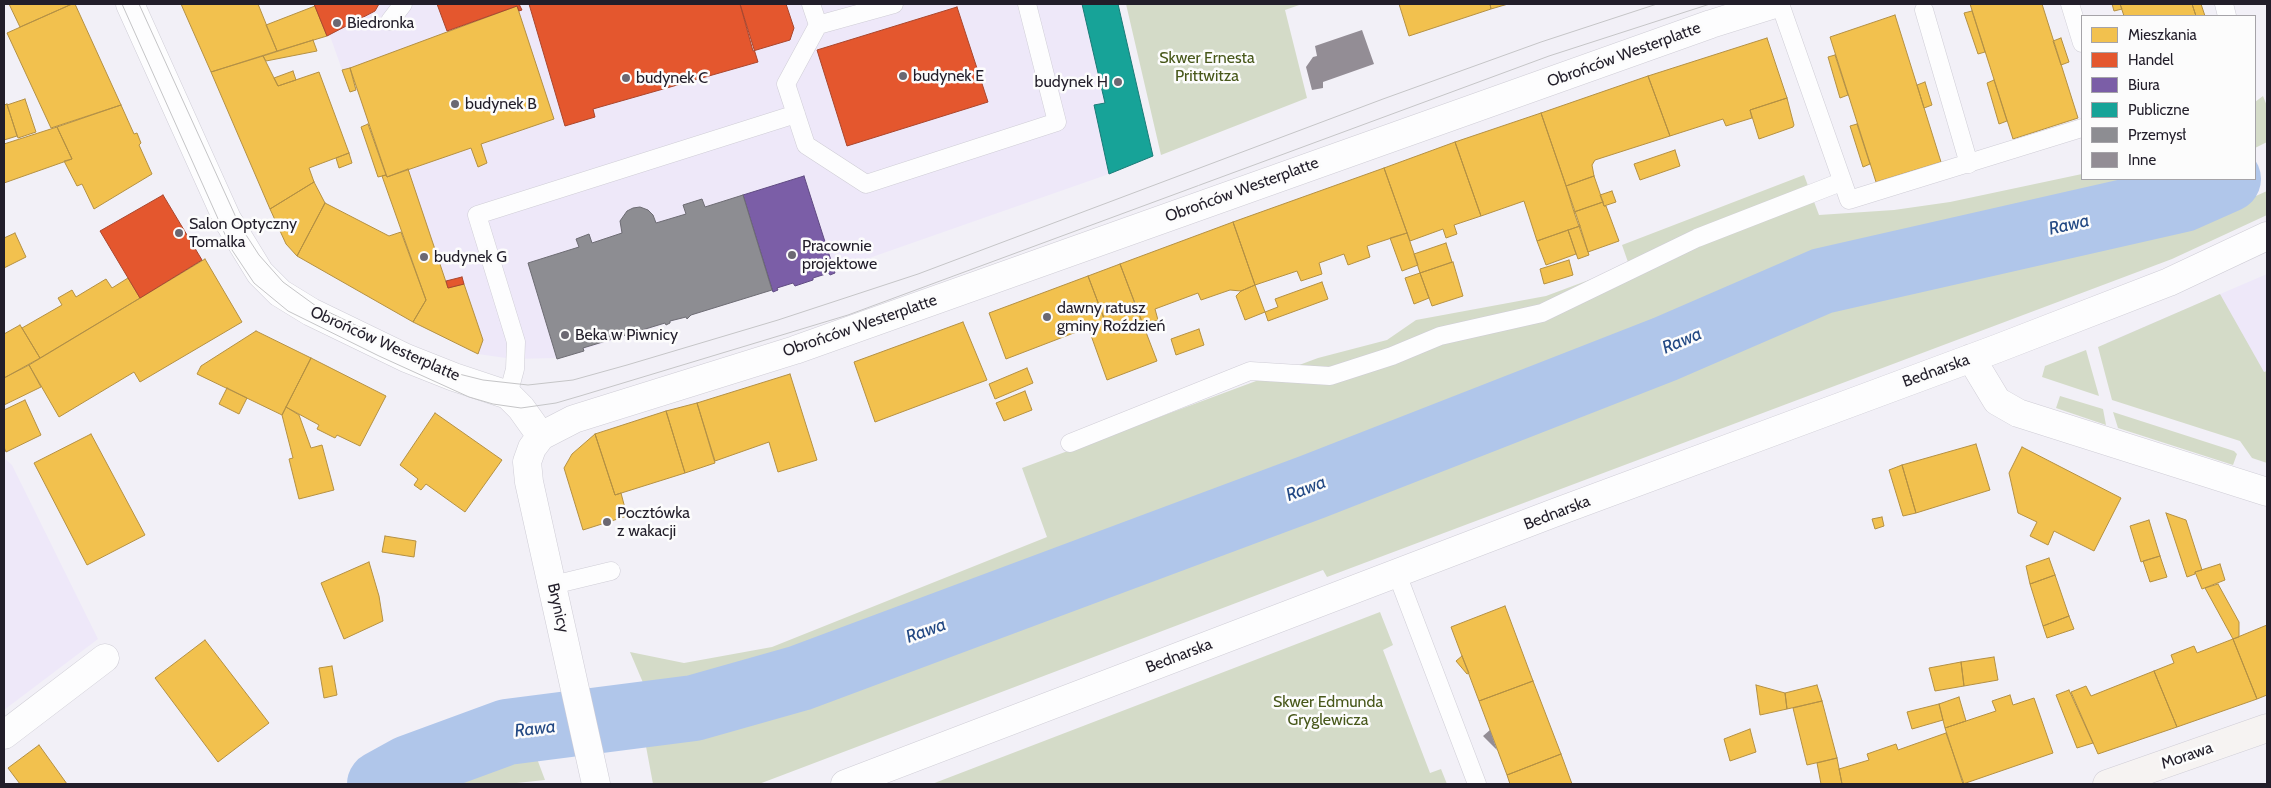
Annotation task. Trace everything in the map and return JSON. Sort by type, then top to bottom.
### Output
[{"type":"street","name":"Obrońców Westerplatte","points":[[130,4],[227,219],[260,273],[280,293],[311,312],[454,378],[508,395],[521,408],[542,436],[574,419],[795,350],[1747,8],[1775,4]]},
{"type":"street","name":"Bednarska","points":[[845,784],[2169,282],[2267,236]]},
{"type":"street","points":[[1971,358],[1997,401],[2018,413],[2267,492]]},
{"type":"street","name":"Brynicy","points":[[542,436],[532,448],[526,462],[529,482],[596,784]]},
{"type":"street","points":[[4,735],[105,658]]},
{"type":"street","name":"Morawa","points":[[2107,784],[2267,728]]},
{"type":"lane","points":[[390,21],[403,4]]},
{"type":"lane","points":[[811,4],[818,25]]},
{"type":"lane","points":[[894,4],[818,25],[786,84],[806,145],[866,184],[1057,122],[1027,4]]},
{"type":"lane","points":[[1780,4],[1841,182],[1849,200],[2081,128]]},
{"type":"lane","points":[[2070,4],[2081,40]]},
{"type":"lane","points":[[1924,10],[1969,164]]},
{"type":"lane","points":[[508,395],[515,369],[516,342],[477,215],[796,114]]},
{"type":"lane","points":[[1070,443],[1250,371],[1330,376],[1392,356],[1440,336],[1542,313],[1697,238],[1841,182]]},
{"type":"lane","points":[[553,585],[611,571]]},
{"type":"lane","points":[[1397,574],[1477,784]]},
{"type":"shaded area","points":[[314,4],[1118,4],[1153,156],[1109,174],[835,270],[557,358],[513,359],[478,354],[413,322],[426,300],[382,176],[378,177],[361,127],[368,124],[357,91],[350,92],[330,36],[327,36]]},
{"type":"shaded area","points":[[2267,274],[2267,404],[2106,343]]},
{"type":"shaded area","points":[[4,458],[12,465],[98,639],[4,710]]},
{"type":"green space","name":"Skwer Ernesta Prittwitza","points":[[1126,4],[1302,4],[1285,10],[1307,98],[1161,155]]},
{"type":"green space","points":[[2263,96],[2267,106],[2267,142],[2256,148],[2256,101]]},
{"type":"green space","points":[[2081,174],[2081,180],[2188,180],[2065,208],[1848,253],[1349,452],[785,662],[720,680],[644,685],[630,652],[684,663],[772,647],[1047,537],[1022,468],[1318,358],[1387,340],[1416,320],[1546,296],[1629,265],[1622,245],[1804,175],[1819,215],[1894,210],[1950,202]]},
{"type":"green space","points":[[2267,191],[2267,215],[2172,259],[1327,577],[1323,570],[759,784],[653,784],[645,741],[726,730],[896,670],[1597,405],[1836,302],[1892,287],[2067,251],[2176,225],[2229,208]]},
{"type":"green space","points":[[2220,294],[2264,372],[2267,371],[2267,463],[2252,458],[2240,441],[2112,400],[2098,347]]},
{"type":"green space","points":[[2086,350],[2099,396],[2042,377],[2045,366]]},
{"type":"green space","points":[[2060,396],[2103,409],[2106,425],[2056,408]]},
{"type":"green space","points":[[2113,412],[2234,451],[2237,454],[2233,465],[2118,428]]},
{"type":"green space","name":"Skwer Edmunda Gryglewicza","points":[[1380,612],[1393,645],[1383,650],[1430,773],[1441,769],[1447,784],[932,784]]},
{"type":"green space","points":[[536,756],[545,780],[507,784],[448,784],[463,776]]},
{"type":"building: Mieszkania","points":[[9,4],[72,4],[20,27]]},
{"type":"building: Mieszkania","points":[[75,4],[121,105],[51,128],[7,33]]},
{"type":"building: Mieszkania","points":[[181,4],[258,4],[277,51],[211,72]]},
{"type":"building: Mieszkania","points":[[1399,4],[1490,4],[1491,9],[1409,36]]},
{"type":"building: Mieszkania","points":[[1490,4],[1508,4],[1491,9]]},
{"type":"building: Mieszkania","points":[[1970,4],[2042,4],[2078,118],[2013,139]]},
{"type":"building: Mieszkania","points":[[2112,4],[2120,4],[2122,9],[2114,11]]},
{"type":"building: Mieszkania","points":[[2120,4],[2192,4],[2196,15],[2124,15]]},
{"type":"building: Mieszkania","points":[[2192,4],[2201,4],[2205,15],[2196,15]]},
{"type":"building: Mieszkania","points":[[315,6],[327,36],[277,51],[266,25]]},
{"type":"building: Mieszkania","name":"budynek B","points":[[517,6],[554,119],[481,144],[487,163],[478,167],[471,148],[387,177],[350,68]]},
{"type":"building: Mieszkania","points":[[1972,11],[1985,52],[1978,54],[1964,13]]},
{"type":"building: Mieszkania","points":[[1895,15],[1941,162],[1876,182],[1830,37]]},
{"type":"building: Mieszkania","points":[[1767,38],[1787,98],[1750,110],[1752,118],[1726,126],[1723,119],[1670,136],[1648,76]]},
{"type":"building: Mieszkania","points":[[2061,38],[2069,62],[2061,65],[2053,41]]},
{"type":"building: Mieszkania","points":[[313,40],[317,51],[266,61],[263,56]]},
{"type":"building: Mieszkania","points":[[1835,55],[1848,95],[1840,98],[1828,57]]},
{"type":"building: Mieszkania","points":[[263,56],[278,86],[319,72],[349,153],[309,168],[314,182],[270,209],[211,72]]},
{"type":"building: Mieszkania","points":[[350,68],[356,90],[350,92],[342,70]]},
{"type":"building: Mieszkania","points":[[293,71],[296,80],[278,86],[274,78]]},
{"type":"building: Mieszkania","points":[[1648,76],[1670,136],[1595,160],[1592,165],[1594,176],[1566,186],[1541,113]]},
{"type":"building: Mieszkania","points":[[1994,80],[2007,121],[1999,124],[1987,83]]},
{"type":"building: Mieszkania","points":[[1925,82],[1932,105],[1924,108],[1917,85]]},
{"type":"building: Mieszkania","points":[[1787,98],[1793,127],[1759,139],[1750,110]]},
{"type":"building: Mieszkania","points":[[25,99],[36,132],[18,138],[7,105]]},
{"type":"building: Mieszkania","points":[[7,104],[17,136],[4,140],[4,105]]},
{"type":"building: Mieszkania","points":[[121,105],[134,134],[137,133],[141,143],[139,145],[152,174],[94,209],[82,184],[77,186],[64,161],[72,159],[57,127]]},
{"type":"building: Mieszkania","points":[[1541,113],[1580,226],[1537,241],[1524,201],[1481,216],[1455,142]]},
{"type":"building: Mieszkania","points":[[368,124],[386,175],[378,177],[361,127]]},
{"type":"building: Mieszkania","points":[[1857,124],[1870,164],[1863,167],[1850,126]]},
{"type":"building: Mieszkania","points":[[57,127],[72,159],[4,183],[4,144]]},
{"type":"building: Mieszkania","points":[[1455,142],[1481,216],[1454,225],[1457,234],[1446,238],[1443,229],[1410,241],[1384,168]]},
{"type":"building: Mieszkania","points":[[1675,150],[1680,166],[1640,180],[1634,164]]},
{"type":"building: Mieszkania","points":[[349,153],[352,163],[339,168],[336,158]]},
{"type":"building: Mieszkania","points":[[1384,168],[1407,233],[1367,246],[1370,257],[1348,265],[1344,254],[1319,263],[1322,274],[1301,281],[1297,271],[1255,285],[1233,222]]},
{"type":"building: Mieszkania","name":"budynek G","points":[[408,169],[448,288],[464,284],[483,340],[478,354],[413,322],[426,300],[382,176],[386,175],[387,177]]},
{"type":"building: Mieszkania","points":[[1594,176],[1603,202],[1574,212],[1566,186]]},
{"type":"building: Mieszkania","points":[[314,182],[325,203],[297,256],[286,244],[270,209]]},
{"type":"building: Mieszkania","points":[[1612,191],[1616,202],[1604,206],[1600,195]]},
{"type":"building: Mieszkania","points":[[1603,202],[1619,241],[1588,252],[1574,212]]},
{"type":"building: Mieszkania","points":[[325,203],[389,236],[401,232],[426,300],[413,322],[297,256]]},
{"type":"building: Mieszkania","points":[[1233,222],[1255,285],[1241,291],[1230,290],[1201,300],[1198,293],[1155,309],[1158,320],[1143,325],[1120,264]]},
{"type":"building: Mieszkania","points":[[1580,226],[1589,255],[1578,259],[1568,230]]},
{"type":"building: Mieszkania","points":[[1568,230],[1576,254],[1546,265],[1537,241]]},
{"type":"building: Mieszkania","points":[[15,233],[26,257],[4,268],[4,238]]},
{"type":"building: Mieszkania","points":[[1407,233],[1418,265],[1402,271],[1390,238]]},
{"type":"building: Mieszkania","points":[[1446,243],[1452,262],[1420,273],[1414,254]]},
{"type":"building: Mieszkania","points":[[205,259],[242,322],[140,382],[134,372],[59,417],[29,365]]},
{"type":"building: Mieszkania","points":[[1569,260],[1573,275],[1544,284],[1540,269]]},
{"type":"building: Mieszkania","points":[[1453,262],[1463,296],[1432,306],[1420,273]]},
{"type":"building: Mieszkania","points":[[1120,264],[1157,361],[1107,380],[1088,327],[1105,321],[1088,276]]},
{"type":"building: Mieszkania","points":[[1420,273],[1429,298],[1414,304],[1405,278]]},
{"type":"building: Mieszkania","name":"dawny ratusz gminy Roździeń","points":[[1088,276],[1105,321],[1006,359],[989,313]]},
{"type":"building: Mieszkania","points":[[128,278],[140,298],[40,358],[22,328],[62,305],[58,298],[72,290],[76,297],[106,279],[112,288]]},
{"type":"building: Mieszkania","points":[[1322,282],[1328,299],[1268,321],[1265,312],[1278,307],[1275,299]]},
{"type":"building: Mieszkania","points":[[1255,285],[1265,312],[1245,320],[1236,296],[1241,291]]},
{"type":"building: Mieszkania","points":[[963,322],[987,380],[875,422],[854,362]]},
{"type":"building: Mieszkania","points":[[20,325],[40,358],[4,378],[4,334]]},
{"type":"building: Mieszkania","points":[[1199,329],[1204,345],[1176,355],[1171,339]]},
{"type":"building: Mieszkania","points":[[256,331],[311,358],[282,415],[197,374],[201,366]]},
{"type":"building: Mieszkania","points":[[311,358],[386,396],[360,446],[337,435],[335,438],[317,429],[319,425],[286,407]]},
{"type":"building: Mieszkania","points":[[29,365],[41,387],[4,405],[4,378]]},
{"type":"building: Mieszkania","points":[[1027,368],[1033,383],[995,399],[989,384]]},
{"type":"building: Mieszkania","points":[[790,374],[817,460],[778,472],[769,442],[715,461],[697,403]]},
{"type":"building: Mieszkania","points":[[227,388],[247,398],[239,414],[219,404]]},
{"type":"building: Mieszkania","points":[[1025,391],[1032,410],[1004,421],[996,403]]},
{"type":"building: Mieszkania","points":[[25,400],[41,435],[6,452],[4,447],[4,410]]},
{"type":"building: Mieszkania","points":[[697,403],[715,463],[685,473],[666,411]]},
{"type":"building: Mieszkania","points":[[286,407],[299,415],[311,448],[322,445],[334,490],[299,499],[289,459],[293,458],[282,415]]},
{"type":"building: Mieszkania","points":[[666,411],[685,473],[615,495],[595,434]]},
{"type":"building: Mieszkania","points":[[435,413],[502,460],[465,512],[426,484],[421,490],[414,485],[418,479],[400,465]]},
{"type":"building: Mieszkania","points":[[91,434],[145,535],[87,565],[34,463]]},
{"type":"building: Mieszkania","points":[[595,434],[615,495],[621,493],[627,516],[583,530],[564,468],[572,454]]},
{"type":"building: Mieszkania","points":[[1976,444],[1990,490],[1916,513],[1902,465]]},
{"type":"building: Mieszkania","points":[[2022,447],[2121,498],[2094,551],[2054,531],[2048,545],[2030,536],[2037,522],[2018,513],[2009,473]]},
{"type":"building: Mieszkania","points":[[1902,465],[1916,513],[1903,516],[1889,470]]},
{"type":"building: Mieszkania","points":[[2166,513],[2186,520],[2202,570],[2195,572],[2195,574],[2187,577]]},
{"type":"building: Mieszkania","points":[[1882,517],[1884,526],[1875,529],[1872,519]]},
{"type":"building: Mieszkania","points":[[2149,520],[2160,556],[2141,562],[2130,526]]},
{"type":"building: Mieszkania","points":[[385,536],[416,541],[414,557],[382,552]]},
{"type":"building: Mieszkania","points":[[2160,556],[2167,577],[2150,582],[2143,561]]},
{"type":"building: Mieszkania","points":[[2049,558],[2055,575],[2030,584],[2026,566]]},
{"type":"building: Mieszkania","points":[[369,562],[379,596],[383,621],[344,639],[321,583]]},
{"type":"building: Mieszkania","points":[[2220,564],[2225,580],[2202,589],[2195,572]]},
{"type":"building: Mieszkania","points":[[2055,575],[2069,616],[2043,626],[2030,584]]},
{"type":"building: Mieszkania","points":[[2218,584],[2239,622],[2239,637],[2233,639],[2205,588]]},
{"type":"building: Mieszkania","points":[[1505,606],[1533,681],[1479,701],[1451,627]]},
{"type":"building: Mieszkania","points":[[2069,616],[2074,629],[2047,638],[2043,626]]},
{"type":"building: Mieszkania","points":[[2267,625],[2267,695],[2257,699],[2233,639]]},
{"type":"building: Mieszkania","points":[[2233,639],[2257,699],[2177,727],[2154,671],[2174,663],[2171,655],[2194,646],[2197,653]]},
{"type":"building: Mieszkania","points":[[205,640],[269,723],[218,762],[155,678]]},
{"type":"building: Mieszkania","points":[[1462,656],[1469,673],[1467,674],[1456,661]]},
{"type":"building: Mieszkania","points":[[1994,657],[1998,680],[1964,686],[1961,662]]},
{"type":"building: Mieszkania","points":[[1961,662],[1964,686],[1935,691],[1929,668]]},
{"type":"building: Mieszkania","points":[[332,666],[337,695],[324,698],[319,668]]},
{"type":"building: Mieszkania","points":[[2154,671],[2177,727],[2098,754],[2071,692],[2086,686],[2091,696]]},
{"type":"building: Mieszkania","points":[[1533,681],[1561,754],[1507,775],[1479,701]]},
{"type":"building: Mieszkania","points":[[1756,685],[1785,693],[1787,709],[1760,715]]},
{"type":"building: Mieszkania","points":[[1817,685],[1822,701],[1787,709],[1785,693]]},
{"type":"building: Mieszkania","points":[[2069,690],[2093,743],[2077,748],[2056,695]]},
{"type":"building: Mieszkania","points":[[2010,695],[2013,705],[2034,698],[2053,753],[1963,784],[1945,728],[1996,711],[1992,701]]},
{"type":"building: Mieszkania","points":[[1959,697],[1966,721],[1945,728],[1939,704]]},
{"type":"building: Mieszkania","points":[[1822,701],[1837,758],[1807,765],[1793,708]]},
{"type":"building: Mieszkania","points":[[1939,704],[1943,720],[1912,729],[1907,712]]},
{"type":"building: Mieszkania","points":[[1750,729],[1756,752],[1730,761],[1724,739]]},
{"type":"building: Mieszkania","points":[[1946,733],[1964,784],[1842,784],[1839,769],[1869,760],[1867,754],[1896,744],[1898,750]]},
{"type":"building: Mieszkania","points":[[39,745],[67,784],[20,784],[8,768]]},
{"type":"building: Mieszkania","points":[[1561,754],[1572,784],[1510,784],[1507,775]]},
{"type":"building: Mieszkania","points":[[1837,758],[1842,784],[1821,784],[1817,763]]},
{"type":"building: Handel","name":"Biedronka","points":[[314,4],[379,4],[375,11],[327,36]]},
{"type":"building: Handel","points":[[437,4],[519,4],[522,10],[519,11],[517,6],[447,31]]},
{"type":"building: Handel","name":"budynek C","points":[[529,4],[740,4],[758,62],[593,109],[595,117],[565,126]]},
{"type":"building: Handel","points":[[740,4],[786,4],[794,28],[790,40],[753,51]]},
{"type":"building: Handel","name":"budynek E","points":[[957,7],[988,102],[847,146],[817,50]]},
{"type":"building: Handel","points":[[163,195],[202,260],[140,298],[100,231]]},
{"type":"building: Handel","points":[[462,277],[464,284],[448,288],[446,281]]},
{"type":"building: Biura","points":[[804,176],[835,273],[813,278],[813,280],[795,286],[793,283],[777,288],[778,290],[773,292],[743,195]]},
{"type":"building: Publiczne","name":"budynek H","points":[[1082,4],[1118,4],[1153,156],[1109,174],[1094,105],[1105,103]]},
{"type":"building: Przemysł","points":[[743,195],[772,290],[691,315],[687,319],[686,317],[670,321],[666,325],[665,323],[583,348],[584,351],[557,359],[528,263],[579,247],[576,239],[589,234],[592,243],[622,233],[620,221],[627,211],[633,208],[640,207],[648,210],[653,215],[656,223],[686,214],[683,205],[702,199],[705,207]]},
{"type":"building: Inne","points":[[1362,30],[1374,64],[1323,82],[1323,88],[1312,90],[1306,67],[1313,57],[1317,56],[1315,46]]},
{"type":"building: Inne","points":[[1490,730],[1497,750],[1483,736]]},
{"type":"waterway","name":"Rawa","points":[[380,784],[409,768],[507,732],[694,708],[800,678],[1312,487],[1665,349],[1822,281],[2183,199],[2226,180]]},
{"type":"tram line","points":[[122,4],[232,250],[254,283],[288,311],[379,356],[469,397],[493,404],[521,408],[556,403],[848,315],[1549,56],[1710,4]]},
{"type":"tram line","points":[[139,4],[239,224],[259,255],[283,282],[316,306],[455,373],[483,380],[528,385],[573,380],[627,365],[778,320],[918,274],[1383,99],[1541,42],[1657,4]]},
{"type":"place","name":"Biedronka","points":[[337,23]]},
{"type":"place","name":"budynek E","points":[[903,76]]},
{"type":"place","name":"budynek C","points":[[626,78]]},
{"type":"place","name":"budynek H","points":[[1118,82]]},
{"type":"place","name":"budynek B","points":[[455,104]]},
{"type":"place","name":"Salon Optyczny Tomalka","points":[[179,233]]},
{"type":"place","name":"Pracownie projektowe","points":[[792,255]]},
{"type":"place","name":"budynek G","points":[[424,257]]},
{"type":"place","name":"dawny ratusz gminy Roździeń","points":[[1047,317]]},
{"type":"place","name":"Beka w Piwnicy","points":[[565,335]]},
{"type":"place","name":"Pocztówka z wakacji","points":[[607,522]]}]
